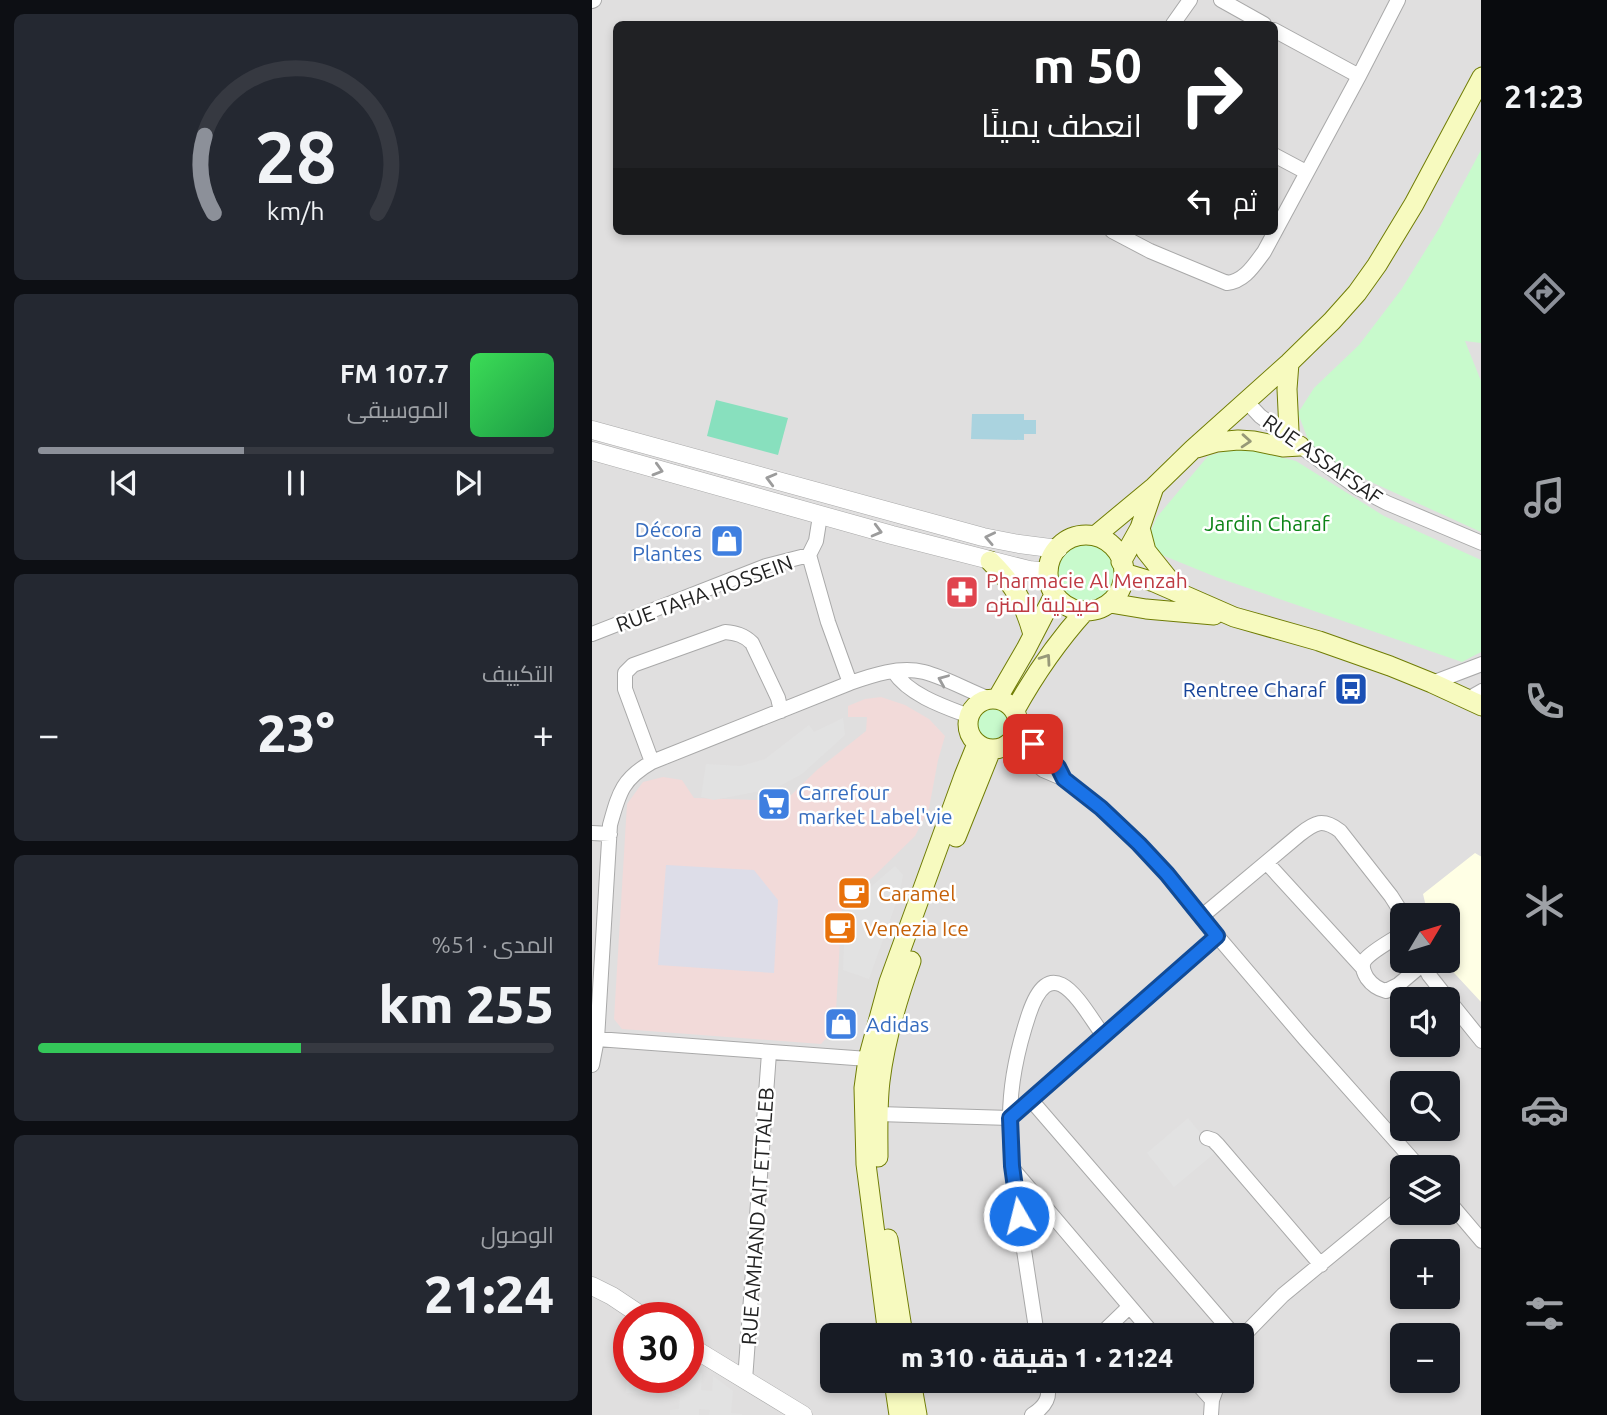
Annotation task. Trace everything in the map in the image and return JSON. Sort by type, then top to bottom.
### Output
[{"type":"main road","points":[[1095,536],[1154,487],[1289,363],[1357,293],[1413,204],[1482,77]]},
{"type":"main road","points":[[1193,449],[1217,442],[1238,440],[1283,447],[1295,438],[1287,389],[1289,363]]},
{"type":"main road","points":[[1154,487],[1123,567],[1121,589],[1111,603],[1099,609],[1085,611],[1068,607],[1054,595],[1049,584],[1048,572],[1052,555],[1075,537],[1095,536],[1109,544],[1118,554],[1123,567],[1234,617],[1319,641],[1476,699]]},
{"type":"main road","points":[[1140,528],[1146,551],[1181,594]]},
{"type":"main road","points":[[990,561],[1009,580],[1018,594],[1033,634]]},
{"type":"main road","points":[[1054,595],[1026,649],[993,699],[977,705],[969,716],[969,732],[984,747],[1002,749],[1015,726],[1031,681],[1058,642],[1085,611]]},
{"type":"main road","points":[[1111,603],[1234,617]]},
{"type":"main road","points":[[993,699],[1010,705],[1015,726]]},
{"type":"main road","points":[[886,1323],[866,1164],[864,1108],[868,1059],[889,982],[964,776],[984,747]]},
{"type":"main road","points":[[900,1323],[878,1158],[882,1062],[892,1016],[984,747]]},
{"type":"main road","points":[[896,1393],[899,1415]]},
{"type":"main road","points":[[912,1393],[917,1415]]},
{"type":"street","points":[[1175,21],[1190,0]]},
{"type":"street","points":[[1221,0],[1259,21]]},
{"type":"street","points":[[1278,224],[1398,0]]},
{"type":"street","points":[[1278,32],[1359,76]]},
{"type":"street","points":[[1278,157],[1306,172]]},
{"type":"street","points":[[1120,235],[1150,251],[1227,283],[1247,274],[1272,235]]},
{"type":"street","name":"RUE ASSAFSAF","points":[[1246,401],[1260,416],[1295,438],[1358,488],[1482,543]]},
{"type":"street","points":[[592,429],[983,537],[1058,549]]},
{"type":"street","points":[[592,451],[820,516],[990,561],[1048,572]]},
{"type":"street","points":[[809,555],[820,516]]},
{"type":"street","name":"RUE TAHA HOSSEIN","points":[[592,634],[766,566],[809,555],[828,622],[850,683]]},
{"type":"street","points":[[652,762],[625,688],[625,673],[633,665],[725,632],[737,633],[752,643],[778,698],[781,711]]},
{"type":"street","points":[[1432,683],[1482,664]]},
{"type":"street","points":[[593,1058],[597,1039],[610,834],[619,794],[632,775],[652,762],[880,673],[906,670],[923,672],[993,699]]},
{"type":"street","points":[[894,672],[910,688],[942,706],[969,716]]},
{"type":"street","points":[[1015,726],[1043,770],[1064,779],[1101,808],[1167,874],[1305,1039],[1408,1155]]},
{"type":"street","points":[[1201,917],[1312,825],[1319,823],[1333,825],[1340,831],[1395,903]]},
{"type":"street","points":[[592,833],[610,834]]},
{"type":"street","points":[[1267,863],[1363,968],[1366,976],[1379,990],[1386,991],[1398,985],[1411,973]]},
{"type":"street","points":[[878,1114],[1010,1118],[1217,936]]},
{"type":"street","points":[[1363,968],[1364,961],[1390,942]]},
{"type":"street","points":[[1034,1323],[1012,1166],[1010,1118],[1019,1047],[1034,1000],[1043,986],[1055,982],[1068,989],[1103,1035]]},
{"type":"street","points":[[1460,1014],[1482,1041]]},
{"type":"street","points":[[597,1039],[868,1059]]},
{"type":"street","name":"RUE AMHAND AIT ETTALEB","points":[[745,1380],[769,1053]]},
{"type":"street","points":[[1031,1100],[1224,1323]]},
{"type":"street","points":[[1207,1138],[1218,1145],[1321,1265]]},
{"type":"street","points":[[1012,1166],[1143,1323]]},
{"type":"street","points":[[1254,1325],[1283,1295],[1390,1208]]},
{"type":"street","points":[[1460,1215],[1482,1241]]},
{"type":"street","points":[[592,1286],[621,1302]]},
{"type":"street","points":[[1112,1323],[1129,1307]]},
{"type":"street","points":[[704,1355],[803,1415]]},
{"type":"street","points":[[1032,1415],[1046,1403],[1048,1393]]},
{"type":"street","points":[[1203,1393],[1212,1408]]},
{"type":"shaded area","points":[[592,0],[1481,0],[1481,1415],[592,1415]]},
{"type":"shaded area","points":[[881,697],[905,705],[929,719],[945,736],[929,808],[915,836],[842,904],[835,1028],[821,1044],[622,1029],[614,1019],[627,804],[643,782],[663,777],[682,780],[694,798],[785,801],[817,770],[866,731],[867,717],[848,717],[848,706],[865,699]]},
{"type":"shaded area","points":[[843,718],[845,735],[802,774],[776,788],[714,800],[701,797],[706,764],[741,766],[765,759],[809,725],[814,732]]},
{"type":"shaded area","points":[[1475,853],[1482,857],[1481,1002],[1454,973],[1460,973],[1460,903],[1425,903],[1423,894]]},
{"type":"shaded area","points":[[666,865],[754,870],[778,900],[774,973],[658,965]]},
{"type":"shaded area","points":[[895,866],[903,875],[900,892],[869,979],[843,970],[845,920],[858,898]]},
{"type":"shaded area","points":[[1188,1118],[1216,1152],[1174,1187],[1147,1153]]},
{"type":"shaded area","points":[[713,1376],[733,1391],[731,1413],[742,1415],[709,1415],[710,1410],[699,1409],[699,1415],[670,1415],[670,1410],[679,1409],[680,1397],[672,1395],[712,1391]]},
{"type":"green space","points":[[1481,150],[1481,343],[1465,341],[1481,381],[1481,532],[1347,471],[1310,445],[1298,413],[1314,388],[1359,345],[1401,290],[1440,227]]},
{"type":"green space","points":[[716,400],[788,418],[778,455],[707,436]]},
{"type":"green space","name":"Jardin Charaf","points":[[1230,450],[1252,450],[1296,461],[1384,516],[1481,560],[1481,652],[1462,662],[1216,577],[1157,553],[1150,533],[1157,517],[1208,456]]},
{"type":"green space","points":[[1080,544],[1092,544],[1111,557],[1116,574],[1114,586],[1103,599],[1092,604],[1080,604],[1061,591],[1056,580],[1056,568],[1069,549]]},
{"type":"green space","points":[[994,707],[1008,713],[1014,727],[1008,741],[994,747],[980,741],[974,727],[980,713]]},
{"type":"water","points":[[972,414],[1024,414],[1024,420],[1036,420],[1036,434],[1024,434],[1024,440],[971,439]]},
{"type":"place","name":"Décora Plantes","points":[[727,541]]},
{"type":"place","name":"Pharmacie Al Menzah صيدلية المنزه","points":[[962,592]]},
{"type":"place","name":"Rentree Charaf","points":[[1351,689]]},
{"type":"place","name":"Carrefour market Label'vie","points":[[774,804]]},
{"type":"place","name":"Caramel","points":[[854,893]]},
{"type":"place","name":"Venezia Ice","points":[[840,928]]},
{"type":"place","name":"Adidas","points":[[841,1024]]},
{"type":"route","points":[[1019,1216],[1012,1166],[1010,1118],[1217,936],[1139,844],[1101,808],[1064,779],[1058,767],[1033,744]]}]
